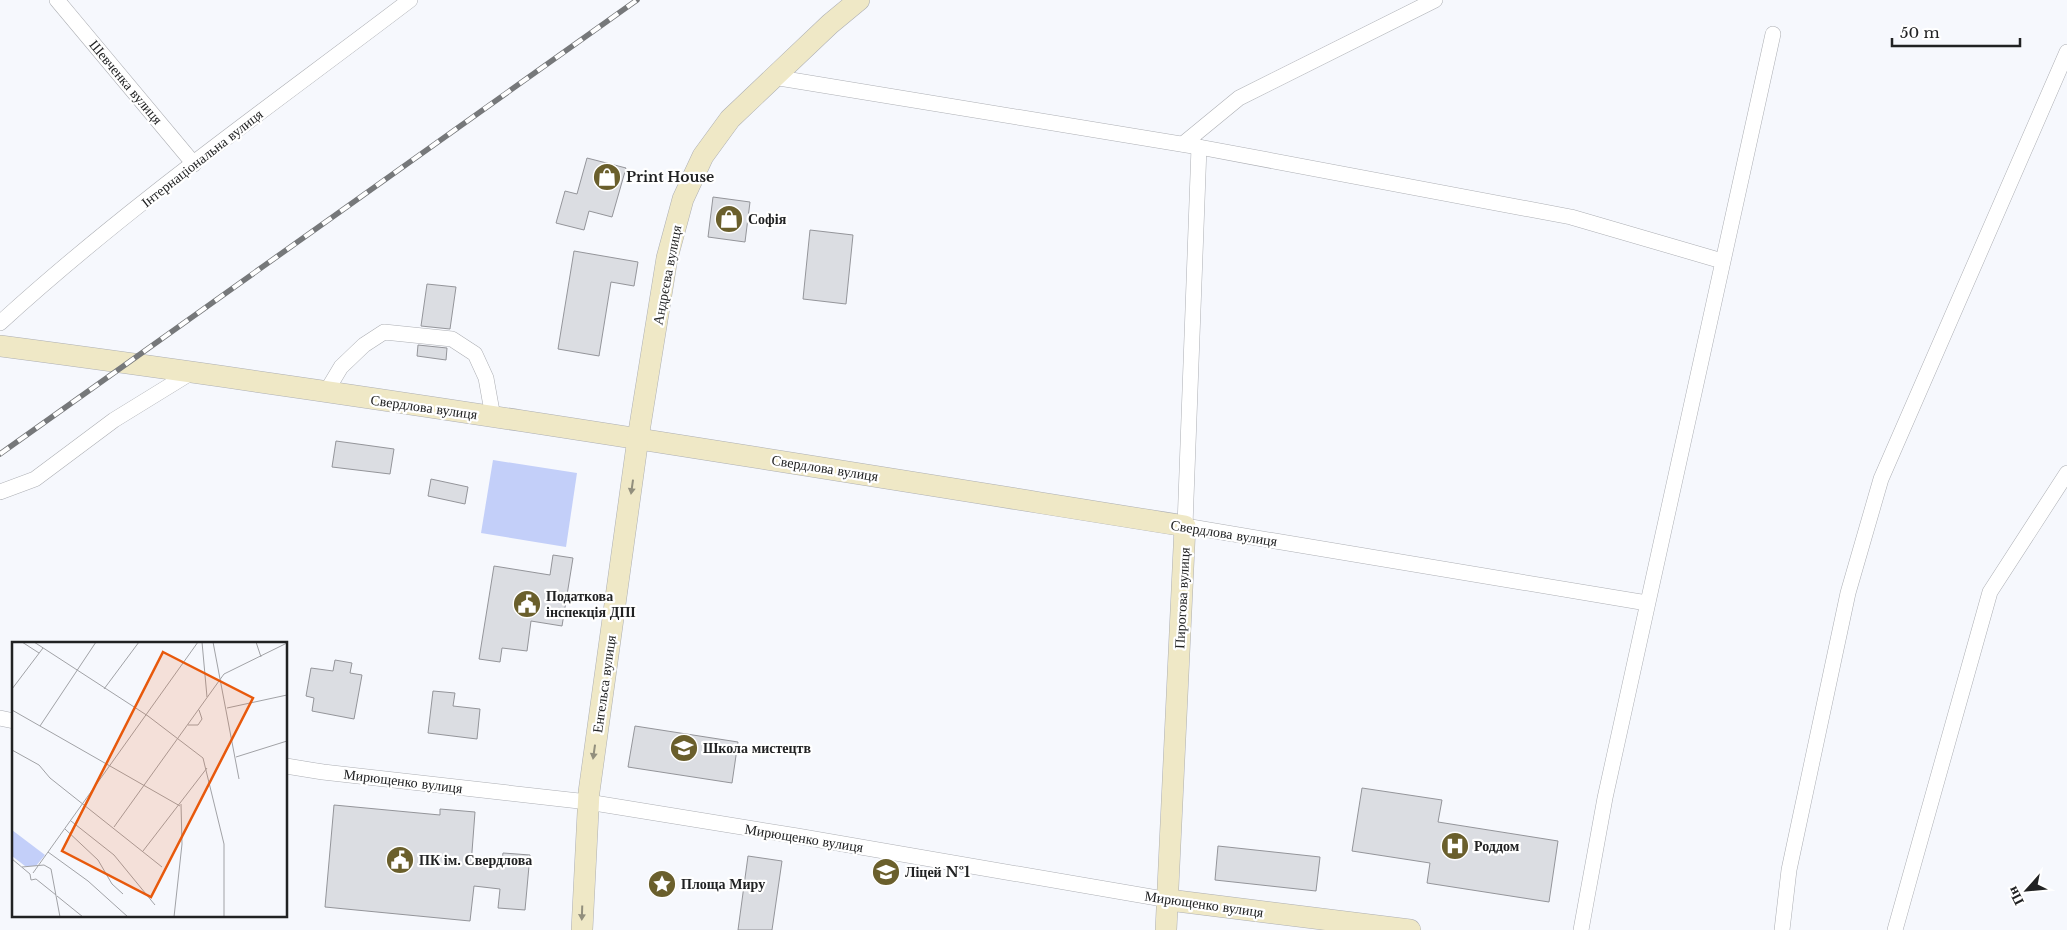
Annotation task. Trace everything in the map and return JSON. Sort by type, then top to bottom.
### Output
[{"type":"street","name":"Шевченка вулиця","points":[[57,0],[194,164]]},
{"type":"street","name":"Інтернаціональна вулиця","points":[[0,323],[45,282],[194,164],[410,0]]},
{"type":"street","name":"Андрєєва вулиця","points":[[638,438],[667,258],[683,198],[703,156],[730,119],[773,77],[859,0]]},
{"type":"street","points":[[1183,144],[1239,98],[1435,0]]},
{"type":"street","points":[[1581,930],[1605,798],[1773,34]]},
{"type":"street","points":[[1782,930],[1789,870],[1846,603],[1882,479],[2067,52]]},
{"type":"street","points":[[773,77],[1183,144],[1571,217],[1722,261]]},
{"type":"street","name":"Пирогова вулиця","points":[[1166,930],[1185,526],[1199,147]]},
{"type":"street","points":[[326,392],[341,367],[364,345],[384,332],[452,339],[475,354],[486,378],[493,417]]},
{"type":"street","name":"Свердлова вулиця","points":[[0,346],[192,372],[638,438],[1647,603]]},
{"type":"street","points":[[0,492],[35,479],[114,420],[192,372]]},
{"type":"street","name":"Енгельса вулиця","points":[[582,930],[588,802],[638,438]]},
{"type":"street","points":[[1895,930],[1990,592],[2067,473]]},
{"type":"street","name":"Мирющенко вулиця","points":[[288,766],[323,772],[588,802],[1168,900],[1410,930]]},
{"type":"shaded area","points":[[493,460],[577,473],[566,547],[481,533]]},
{"type":"building","points":[[587,158],[626,168],[612,217],[589,211],[584,230],[556,223],[565,191],[577,194]]},
{"type":"building","name":"Софія","points":[[713,197],[750,202],[745,242],[708,237]]},
{"type":"building","points":[[810,230],[853,235],[846,304],[803,299]]},
{"type":"building","points":[[574,251],[638,262],[634,286],[611,282],[599,356],[558,349]]},
{"type":"building","points":[[427,284],[456,287],[450,329],[421,326]]},
{"type":"building","points":[[418,345],[447,348],[446,360],[417,356]]},
{"type":"building","points":[[336,441],[394,449],[390,474],[332,467]]},
{"type":"building","points":[[431,479],[468,487],[465,504],[428,496]]},
{"type":"building","points":[[553,555],[573,558],[562,626],[531,621],[527,651],[502,648],[500,662],[479,659],[494,566],[550,575]]},
{"type":"building","points":[[335,660],[352,663],[350,673],[362,675],[354,719],[312,711],[314,698],[306,696],[311,668],[333,671]]},
{"type":"building","points":[[433,691],[455,693],[453,706],[480,709],[477,739],[428,733]]},
{"type":"building","points":[[635,726],[738,742],[732,783],[628,767]]},
{"type":"building","name":"Роддом","points":[[1362,788],[1442,800],[1438,822],[1558,841],[1549,902],[1427,883],[1430,863],[1352,851]]},
{"type":"building","name":"ПК ім. Свердлова","points":[[334,805],[440,815],[440,809],[475,812],[471,865],[501,868],[503,853],[530,855],[525,910],[498,908],[500,889],[474,886],[470,921],[325,907]]},
{"type":"building","points":[[1218,846],[1320,857],[1316,891],[1215,880]]},
{"type":"building","points":[[748,856],[782,861],[772,930],[738,930]]},
{"type":"railway","points":[[0,454],[637,0]]},
{"type":"place","name":"Print House","points":[[607,177]]},
{"type":"place","name":"Софія","points":[[729,219]]},
{"type":"place","name":"Податкова інспекція ДПІ","points":[[527,604]]},
{"type":"place","name":"Школа мистецтв","points":[[684,748]]},
{"type":"place","name":"Роддом","points":[[1455,846]]},
{"type":"place","name":"ПК ім. Свердлова","points":[[400,860]]},
{"type":"place","name":"Ліцей №1","points":[[886,872]]},
{"type":"place","name":"Площа Миру","points":[[662,884]]}]
